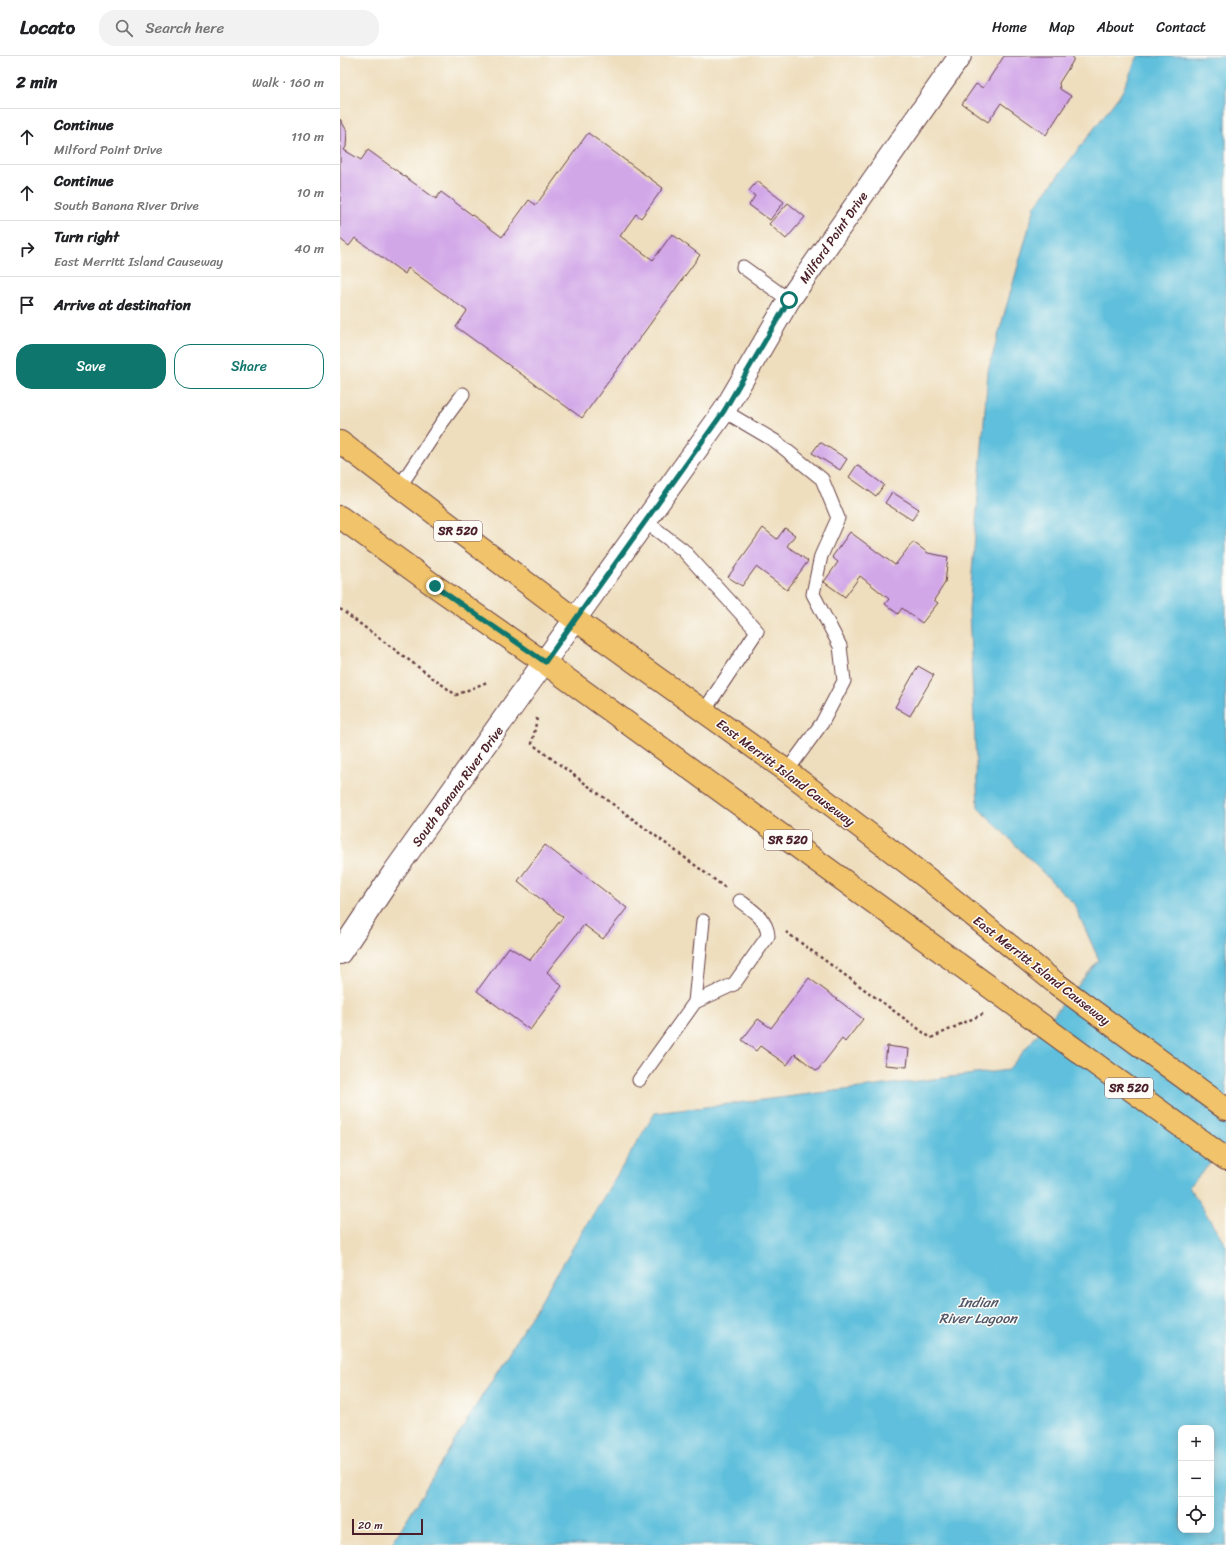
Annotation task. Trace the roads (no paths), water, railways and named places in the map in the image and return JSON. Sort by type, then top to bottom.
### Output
[{"type":"main road","name":"East Merritt Island Causeway","points":[[340,442],[576,620],[787,771],[932,882],[1058,985],[1226,1109]]},
{"type":"main road","name":"SR 520","points":[[340,517],[435,586],[545,662],[1226,1159]]},
{"type":"street","name":"Milford Point Drive","points":[[576,620],[724,411],[789,300],[960,56]]},
{"type":"street","name":"South Banana River Drive","points":[[340,953],[394,872],[576,620]]},
{"type":"lane","points":[[743,267],[789,300]]},
{"type":"lane","points":[[400,486],[441,424],[463,394]]},
{"type":"lane","points":[[724,411],[775,441],[822,479],[838,518],[821,556],[813,594],[840,646],[844,681],[822,723],[787,771]]},
{"type":"lane","points":[[645,521],[683,550],[757,631],[704,711]]},
{"type":"lane","points":[[639,1080],[695,1002],[734,984],[768,936],[767,927],[756,914],[740,901]]},
{"type":"lane","points":[[695,1002],[703,921]]},
{"type":"water","name":"Indian River Lagoon","points":[[1138,56],[1226,56],[1226,1146],[1189,1187],[1226,1245],[1226,1545],[391,1545],[655,1113],[1008,1070],[1099,960],[1074,904],[978,807],[969,611],[988,371],[1035,206],[1122,92]]}]
